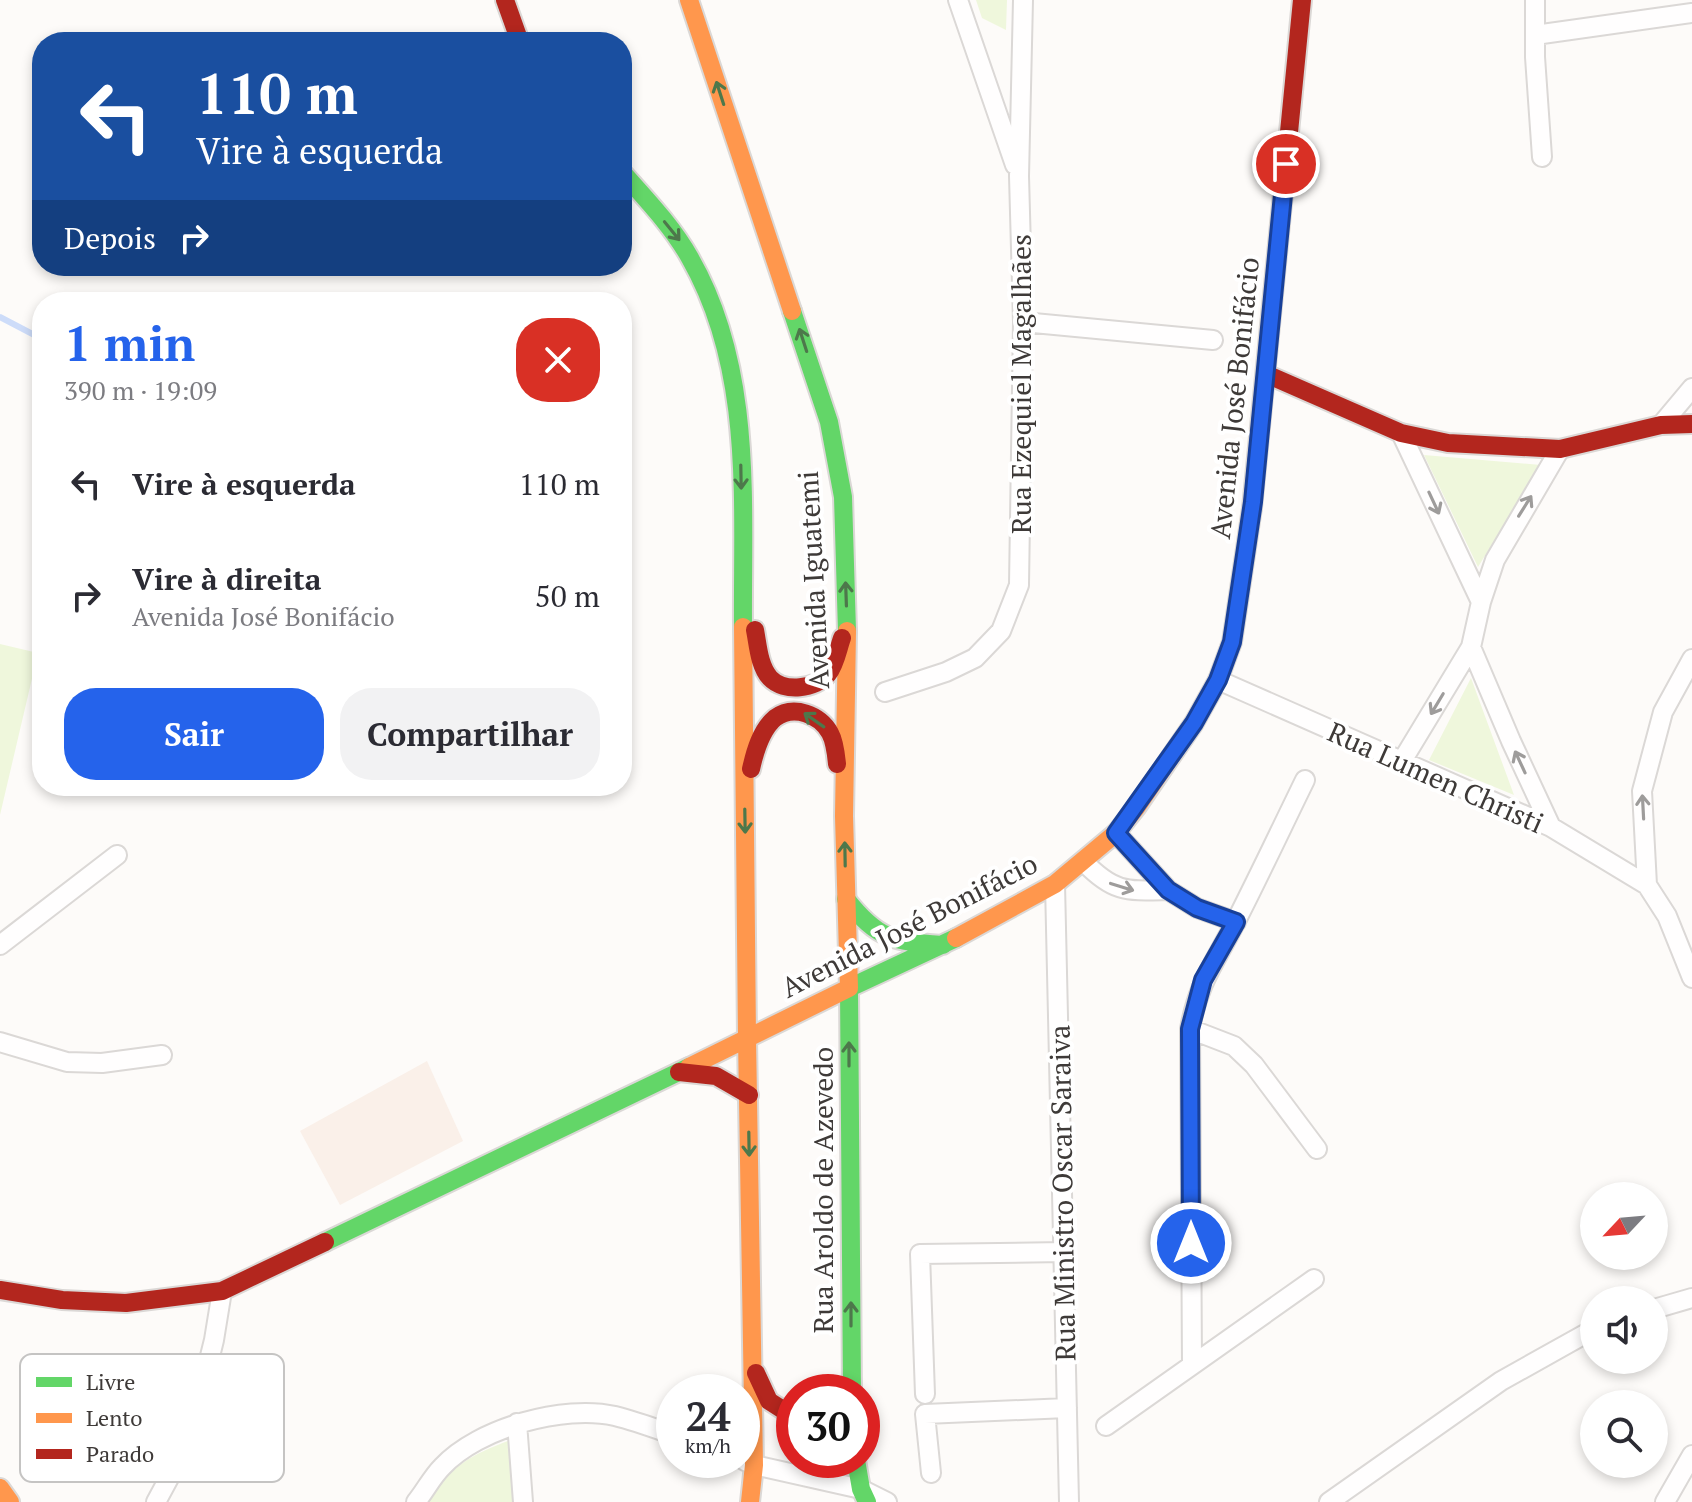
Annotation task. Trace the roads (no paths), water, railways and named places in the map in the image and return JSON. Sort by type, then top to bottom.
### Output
[{"type":"main road","points":[[505,0],[516,32]]},
{"type":"main road","name":"Avenida Iguatemi","points":[[689,0],[829,422],[843,497],[847,627],[844,816],[849,988]]},
{"type":"main road","name":"Avenida José Bonifácio","points":[[0,1290],[62,1300],[126,1303],[222,1291],[334,1240],[943,945],[1055,884],[1116,833],[1194,723],[1218,680],[1232,642],[1253,502],[1301,5]]},
{"type":"main road","points":[[632,184],[678,238],[692,260],[720,325],[738,398],[741,436],[750,1374]]},
{"type":"main road","points":[[1266,374],[1401,433],[1463,444],[1560,449],[1661,425],[1692,424]]},
{"type":"main road","points":[[742,571],[762,665],[770,681],[783,687],[813,685],[828,674],[847,627]]},
{"type":"main road","points":[[745,791],[753,758],[768,724],[782,713],[805,712],[816,717],[830,732],[844,816]]},
{"type":"main road","points":[[846,899],[864,923],[878,935],[897,941],[943,945]]},
{"type":"main road","name":"Rua Aroldo de Azevedo","points":[[849,988],[849,1374]]},
{"type":"main road","points":[[678,1072],[700,1071],[715,1075],[727,1079],[749,1095]]},
{"type":"main road","points":[[751,1355],[759,1386],[776,1409]]},
{"type":"main road","points":[[749,1478],[750,1502]]},
{"type":"main road","points":[[0,1488],[10,1502]]},
{"type":"street","points":[[958,0],[1019,176]]},
{"type":"street","name":"Rua Ezequiel Magalhães","points":[[885,692],[946,672],[975,658],[1001,631],[1019,585],[1023,322],[1019,176],[1023,0]]},
{"type":"street","points":[[1535,0],[1542,157]]},
{"type":"street","points":[[1535,35],[1692,13]]},
{"type":"street","points":[[1023,322],[1213,340]]},
{"type":"street","points":[[1661,425],[1692,388]]},
{"type":"street","points":[[1401,433],[1481,602]]},
{"type":"street","points":[[1402,761],[1471,647],[1495,560],[1560,449]]},
{"type":"street","points":[[1471,647],[1551,827]]},
{"type":"street","points":[[1692,659],[1663,712],[1642,791],[1647,885],[1667,916],[1692,978]]},
{"type":"street","name":"Rua Lumen Christi","points":[[1218,680],[1551,827],[1647,885]]},
{"type":"street","points":[[1192,1365],[1190,1029],[1203,980],[1236,922],[1305,780]]},
{"type":"street","points":[[1116,833],[1168,890],[1197,908],[1236,922]]},
{"type":"street","points":[[1609,862],[1629,857],[1645,848]]},
{"type":"street","points":[[0,945],[117,855]]},
{"type":"street","points":[[1084,862],[1101,879],[1126,891],[1168,890]]},
{"type":"street","name":"Rua Ministro Oscar Saraiva","points":[[1055,884],[1069,1502]]},
{"type":"street","points":[[1190,1029],[1234,1046],[1254,1065],[1317,1149]]},
{"type":"street","points":[[0,1042],[67,1062],[102,1063],[162,1055]]},
{"type":"street","points":[[925,1394],[920,1254],[1064,1252]]},
{"type":"street","points":[[1106,1426],[1314,1279]]},
{"type":"street","points":[[211,1354],[222,1291]]},
{"type":"street","points":[[1668,1305],[1692,1298]]},
{"type":"street","points":[[1334,1501],[1501,1381],[1580,1337]]},
{"type":"street","points":[[931,1473],[925,1414],[1067,1408]]},
{"type":"street","points":[[416,1502],[442,1465],[480,1439],[517,1423],[582,1412],[613,1415],[656,1429]]},
{"type":"street","points":[[517,1423],[523,1502]]},
{"type":"street","points":[[1665,1502],[1692,1455]]},
{"type":"street","points":[[760,1465],[887,1502]]},
{"type":"street","points":[[156,1502],[167,1482]]},
{"type":"waterway","points":[[0,317],[32,334]]}]
